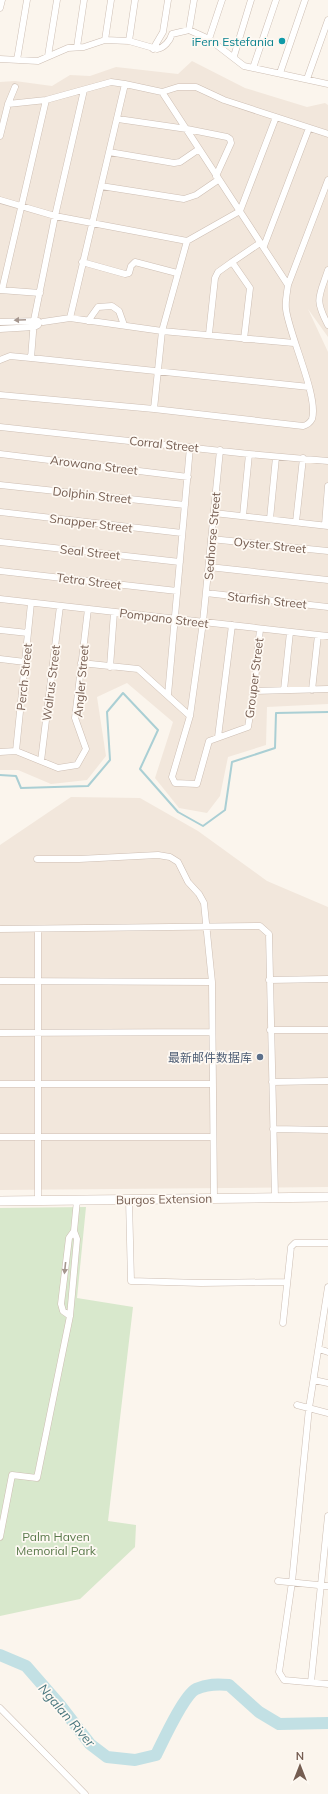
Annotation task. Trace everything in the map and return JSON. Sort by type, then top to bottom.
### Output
[{"type":"main road","name":"Burgos Extension","points":[[0,1201],[328,1197]]},
{"type":"street","points":[[0,8],[2,0]]},
{"type":"street","points":[[17,60],[27,0]]},
{"type":"street","points":[[48,56],[57,0]]},
{"type":"street","points":[[77,47],[84,0]]},
{"type":"street","points":[[104,40],[111,0]]},
{"type":"street","points":[[128,41],[135,0]]},
{"type":"street","points":[[153,49],[163,32],[168,0]]},
{"type":"street","points":[[189,30],[194,0]]},
{"type":"street","points":[[209,39],[222,0]]},
{"type":"street","points":[[234,56],[251,0]]},
{"type":"street","points":[[253,68],[276,0]]},
{"type":"street","points":[[280,73],[305,0]]},
{"type":"street","points":[[307,79],[328,20]]},
{"type":"street","points":[[163,32],[172,34],[189,30],[209,39],[234,56],[244,66],[328,84]]},
{"type":"street","points":[[0,59],[38,61],[68,48],[84,47],[104,40],[128,41],[153,49],[161,48],[170,40],[172,34]]},
{"type":"street","points":[[8,104],[46,100],[111,82],[162,92],[178,87],[196,87],[224,100],[328,134]]},
{"type":"street","points":[[70,318],[91,223],[118,119],[125,84]]},
{"type":"street","points":[[0,136],[8,104],[15,87]]},
{"type":"street","points":[[32,358],[34,320],[55,216],[84,90]]},
{"type":"street","points":[[162,92],[288,285]]},
{"type":"street","points":[[40,293],[1,290],[46,100]]},
{"type":"street","points":[[0,200],[55,216],[187,241],[240,211],[276,117]]},
{"type":"street","points":[[101,186],[184,199],[196,194],[217,178],[231,143],[230,139],[187,129],[118,119]]},
{"type":"street","points":[[209,334],[215,278],[218,272],[262,244],[309,128]]},
{"type":"street","points":[[109,152],[174,163],[180,162],[199,150]]},
{"type":"street","points":[[0,395],[154,409],[303,426],[308,424],[312,419],[309,387],[294,343],[286,309],[288,285],[328,180]]},
{"type":"street","points":[[154,409],[162,331],[187,241]]},
{"type":"street","points":[[82,262],[125,274],[128,273],[131,266],[135,262],[177,273]]},
{"type":"street","points":[[232,262],[250,288],[244,339]]},
{"type":"street","points":[[328,270],[318,300],[320,310],[328,325]]},
{"type":"street","points":[[88,321],[98,307],[108,305],[119,311],[124,325]]},
{"type":"street","points":[[0,328],[34,327],[43,322],[70,318],[162,331],[209,334],[244,339],[294,343]]},
{"type":"street","points":[[0,322],[34,320],[43,322]]},
{"type":"street","points":[[0,360],[10,356],[309,387]]},
{"type":"street","name":"Corral Street","points":[[0,427],[276,457],[328,461]]},
{"type":"street","points":[[168,695],[190,447]]},
{"type":"street","name":"Seahorse Street","points":[[218,737],[207,743],[199,783],[194,786],[175,783],[172,777],[190,716],[204,622],[220,450]]},
{"type":"street","name":"Arowana Street","points":[[0,454],[188,476]]},
{"type":"street","points":[[243,516],[249,454]]},
{"type":"street","points":[[270,519],[276,457]]},
{"type":"street","points":[[296,522],[303,458]]},
{"type":"street","name":"Dolphin Street","points":[[0,485],[185,505]]},
{"type":"street","points":[[214,513],[326,526],[328,486]]},
{"type":"street","name":"Snapper Street","points":[[0,512],[182,533]]},
{"type":"street","name":"Oyster Street","points":[[211,539],[328,551]]},
{"type":"street","name":"Seal Street","points":[[0,542],[180,562]]},
{"type":"street","points":[[209,567],[328,580]]},
{"type":"street","name":"Tetra Street","points":[[0,571],[177,591]]},
{"type":"street","name":"Starfish Street","points":[[206,593],[328,606]]},
{"type":"street","name":"Pompano Street","points":[[0,599],[328,636]]},
{"type":"street","name":"Perch Street","points":[[16,751],[32,603]]},
{"type":"street","name":"Walrus Street","points":[[42,761],[60,606]]},
{"type":"street","name":"Angler Street","points":[[42,761],[58,768],[68,768],[77,765],[86,751],[75,718],[88,609]]},
{"type":"street","points":[[110,667],[114,612]]},
{"type":"street","points":[[218,737],[232,626]]},
{"type":"street","name":"Grouper Street","points":[[218,737],[248,727],[254,691],[260,629]]},
{"type":"street","points":[[0,630],[28,633]]},
{"type":"street","points":[[284,690],[290,632]]},
{"type":"street","points":[[312,690],[318,635]]},
{"type":"street","points":[[0,659],[25,662]]},
{"type":"street","points":[[81,663],[138,669],[190,716]]},
{"type":"street","points":[[254,691],[328,689]]},
{"type":"street","points":[[0,752],[16,751],[42,761]]},
{"type":"street","points":[[37,859],[79,860],[158,855],[170,857],[178,862],[188,882],[204,903],[212,982],[214,1198]]},
{"type":"street","points":[[0,929],[206,926],[260,926],[266,929],[269,934],[275,1198]]},
{"type":"street","points":[[38,929],[38,1201]]},
{"type":"street","points":[[269,980],[328,978]]},
{"type":"street","points":[[0,981],[212,982]]},
{"type":"street","points":[[270,1030],[328,1030]]},
{"type":"street","points":[[0,1032],[212,1032]]},
{"type":"street","points":[[272,1082],[328,1081]]},
{"type":"street","points":[[0,1084],[213,1084]]},
{"type":"street","points":[[273,1129],[328,1130]]},
{"type":"street","points":[[0,1137],[213,1137]]},
{"type":"street","points":[[70,1316],[63,1312],[61,1304],[69,1238],[74,1231],[77,1200]]},
{"type":"street","points":[[129,1200],[131,1281],[200,1283],[287,1282]]},
{"type":"street","points":[[0,1537],[12,1475],[37,1478],[70,1316],[78,1239],[74,1231]]},
{"type":"street","points":[[283,1323],[293,1244],[328,1243]]},
{"type":"street","points":[[328,1287],[326,1322],[319,1350],[309,1408],[292,1582],[280,1676],[284,1680],[328,1684]]},
{"type":"street","points":[[319,1350],[328,1352]]},
{"type":"street","points":[[314,1380],[328,1383]]},
{"type":"street","points":[[297,1405],[328,1413]]},
{"type":"street","points":[[311,1682],[328,1516]]},
{"type":"street","points":[[278,1581],[328,1586]]},
{"type":"street","points":[[0,1708],[85,1794]]},
{"type":"shaded area","points":[[192,61],[245,88],[307,107],[325,103],[328,105],[328,337],[308,309],[328,352],[328,704],[267,707],[266,745],[228,757],[220,796],[207,813],[179,808],[155,778],[173,722],[127,683],[97,697],[106,756],[87,780],[51,784],[18,770],[0,770],[0,82],[15,81],[52,86],[70,75],[90,76],[116,67],[178,74]]},
{"type":"shaded area","points":[[71,797],[140,798],[198,831],[267,881],[328,907],[328,1187],[0,1190],[0,845]]},
{"type":"green space","name":"Palm Haven Memorial Park","points":[[86,1207],[77,1298],[133,1307],[108,1521],[136,1525],[135,1547],[80,1599],[0,1616],[0,1208]]},
{"type":"waterway","points":[[0,775],[16,776],[21,788],[88,786],[110,760],[107,712],[123,693],[158,730],[140,769],[178,812],[203,826],[225,810],[232,762],[275,748],[276,713],[328,712]]},
{"type":"waterway","name":"Ngalan River","points":[[0,1655],[26,1666],[60,1705],[90,1744],[107,1757],[135,1760],[156,1755],[174,1719],[191,1693],[200,1687],[208,1685],[229,1685],[259,1712],[279,1724],[328,1723]]},
{"type":"place","name":"iFern Estefania","points":[[282,41]]},
{"type":"place","name":"最新邮件数据库","points":[[260,1057]]}]
